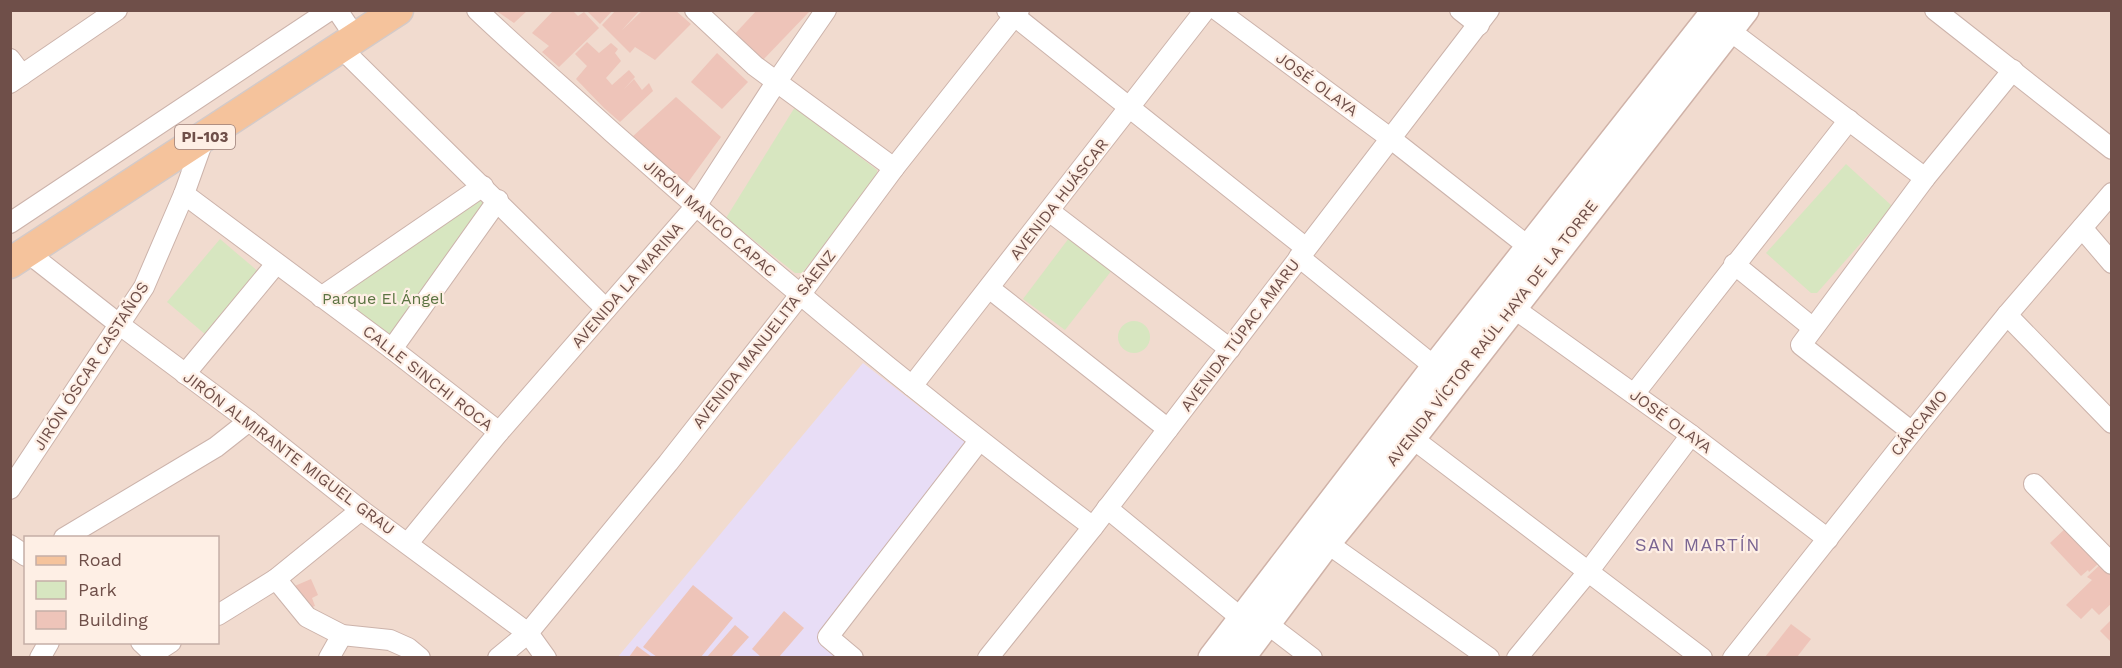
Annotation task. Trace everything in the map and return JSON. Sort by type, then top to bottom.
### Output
[{"type":"main road","name":"PI-103","points":[[19,258],[399,10]]},
{"type":"main road","name":"AVENIDA VÍCTOR RAÚL HAYA DE LA TORRE","points":[[1241,657],[1256,624],[1435,367],[1529,247],[1730,17]]},
{"type":"main road","name":"AVENIDA VÍCTOR RAÚL HAYA DE LA TORRE","points":[[1212,657],[1256,624],[1327,543],[1412,438],[1730,17]]},
{"type":"street","points":[[10,59],[16,79],[117,10]]},
{"type":"street","points":[[10,223],[330,10]]},
{"type":"street","points":[[337,10],[349,43],[483,186],[606,309]]},
{"type":"street","name":"JIRÓN MANCO CAPAC","points":[[477,10],[696,206],[800,295],[979,441],[1093,527]]},
{"type":"street","points":[[695,10],[747,59],[894,168]]},
{"type":"street","name":"AVENIDA LA MARINA","points":[[408,543],[498,432],[696,206],[826,10]]},
{"type":"street","name":"AVENIDA HUÁSCAR","points":[[912,386],[1205,10]]},
{"type":"street","name":"JOSÉ OLAYA","points":[[1217,10],[1390,138],[1529,247]]},
{"type":"street","points":[[1460,10],[1484,17]]},
{"type":"street","points":[[1935,10],[2112,149]]},
{"type":"street","points":[[1013,12],[1130,107],[1435,367]]},
{"type":"street","name":"AVENIDA MANUELITA SÁENZ","points":[[498,657],[528,633],[668,463],[800,295],[1013,12]]},
{"type":"street","name":"AVENIDA TÚPAC AMARU","points":[[988,657],[1093,527],[1484,17]]},
{"type":"street","points":[[1730,17],[1849,120],[1925,178]]},
{"type":"street","points":[[1912,432],[1801,345],[1925,178],[2013,70]]},
{"type":"street","points":[[1634,394],[1849,120]]},
{"type":"street","name":"JIRÓN ÓSCAR CASTAÑOS","points":[[10,489],[144,287],[184,194],[204,138]]},
{"type":"street","points":[[321,297],[483,186]]},
{"type":"street","name":"CÁRCAMO","points":[[1733,657],[2007,315],[2112,193]]},
{"type":"street","name":"CALLE SINCHI ROCA","points":[[184,194],[392,349],[498,432]]},
{"type":"street","points":[[392,349],[498,200]]},
{"type":"street","points":[[1049,211],[1230,349]]},
{"type":"street","points":[[2082,228],[2112,263]]},
{"type":"street","name":"JIRÓN ALMIRANTE MIGUEL GRAU","points":[[19,258],[120,325],[249,421],[361,510],[528,633],[546,657]]},
{"type":"street","points":[[185,374],[276,264]]},
{"type":"street","points":[[1734,264],[1814,328]]},
{"type":"street","points":[[989,288],[1168,429]]},
{"type":"street","name":"JOSÉ OLAYA","points":[[1512,307],[1691,435],[1828,539]]},
{"type":"street","points":[[2007,315],[2112,423]]},
{"type":"street","points":[[66,536],[216,447],[249,421]]},
{"type":"street","points":[[1517,657],[1588,572],[1691,435]]},
{"type":"street","points":[[1412,438],[1702,657]]},
{"type":"street","points":[[853,657],[828,637],[979,441]]},
{"type":"street","points":[[2034,484],[2112,564]]},
{"type":"street","points":[[1107,508],[1256,624],[1312,657]]},
{"type":"street","points":[[219,614],[276,579],[361,510]]},
{"type":"street","points":[[1327,543],[1489,657]]},
{"type":"street","points":[[10,545],[24,555]]},
{"type":"street","points":[[276,579],[307,617],[342,635],[390,640],[408,648],[420,657]]},
{"type":"street","points":[[329,657],[342,635]]},
{"type":"street","points":[[40,657],[48,644]]},
{"type":"street","points":[[151,651],[167,644]]},
{"type":"shaded area","points":[[10,11],[2111,11],[2111,657],[11,657]]},
{"type":"shaded area","points":[[863,363],[969,445],[819,643],[838,657],[617,658]]},
{"type":"green space","points":[[795,107],[877,170],[877,177],[802,273],[795,273],[726,218]]},
{"type":"green space","points":[[1846,164],[1891,205],[1890,210],[1817,293],[1811,293],[1766,253]]},
{"type":"green space","name":"Parque El Ángel","points":[[479,195],[490,205],[389,342],[330,297]]},
{"type":"green space","points":[[1069,238],[1112,270],[1065,330],[1023,299]]},
{"type":"green space","points":[[220,239],[260,273],[206,335],[167,302]]},
{"type":"green space","points":[[1134,321],[1145,326],[1150,337],[1145,348],[1134,353],[1123,348],[1118,337],[1123,326]]},
{"type":"building","points":[[495,10],[528,10],[514,23]]},
{"type":"building","points":[[554,10],[572,10],[578,16],[584,12],[599,28],[559,67],[542,52],[549,46],[532,33]]},
{"type":"building","points":[[589,10],[613,10],[600,24],[588,12]]},
{"type":"building","points":[[616,10],[640,10],[622,30],[643,10],[675,10],[691,24],[655,60],[635,47],[630,53],[602,25]]},
{"type":"building","points":[[757,10],[809,12],[760,63],[732,37]]},
{"type":"building","points":[[587,42],[599,53],[611,43],[618,49],[615,53],[621,61],[606,78],[612,85],[629,70],[635,77],[624,89],[634,79],[642,90],[649,83],[653,91],[620,122],[576,79],[587,66],[575,54]]},
{"type":"building","points":[[717,53],[748,82],[722,109],[691,82]]},
{"type":"building","points":[[676,97],[721,137],[686,185],[631,138]]},
{"type":"building","points":[[2068,526],[2099,563],[2081,576],[2050,543]]},
{"type":"building","points":[[2102,563],[2112,572],[2112,603],[2099,615],[2092,608],[2081,619],[2066,605],[2092,580],[2087,577]]},
{"type":"building","points":[[311,579],[318,595],[312,598],[315,606],[305,610],[290,588]]},
{"type":"building","points":[[693,585],[733,618],[701,657],[657,657],[643,647]]},
{"type":"building","points":[[784,611],[804,628],[779,657],[761,657],[752,649]]},
{"type":"building","points":[[2112,619],[2112,643],[2100,631]]},
{"type":"building","points":[[1791,624],[1811,639],[1797,657],[1765,657]]},
{"type":"building","points":[[735,625],[749,637],[731,657],[707,657]]},
{"type":"building","points":[[637,646],[652,657],[629,657]]},
{"type":"district","name":"SAN MARTÍN","points":[[1698,544]]}]
